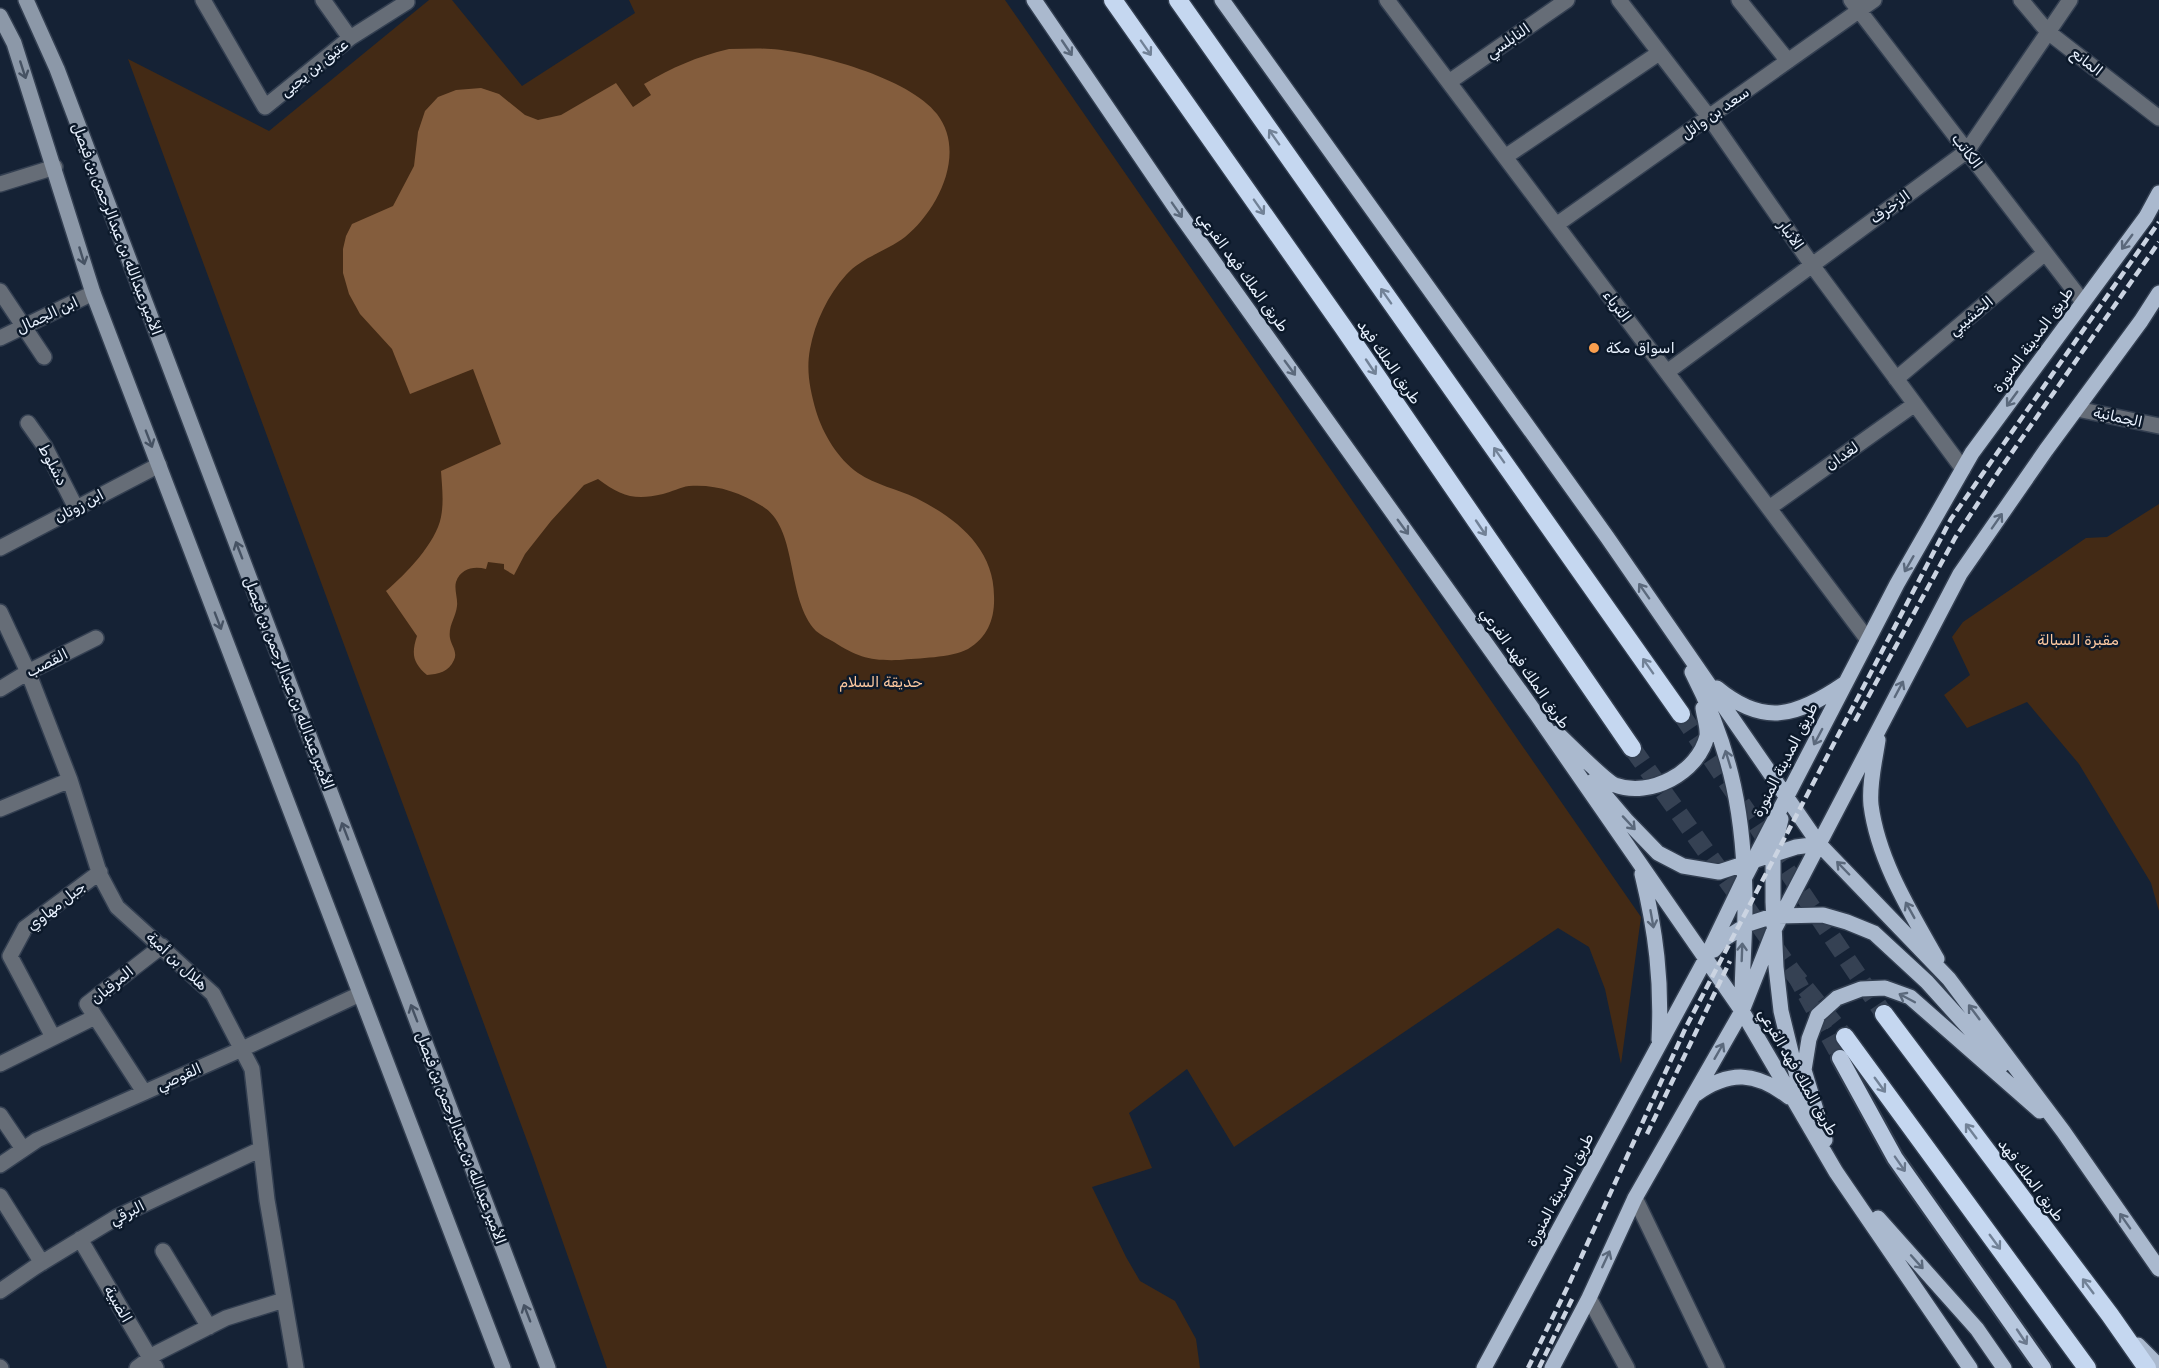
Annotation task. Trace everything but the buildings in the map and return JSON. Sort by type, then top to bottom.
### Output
[{"type":"highway","name":"طريق الملك فهد","points":[[1113,0],[1343,327],[1632,747]]},
{"type":"highway","points":[[1178,0],[1681,714]]},
{"type":"highway","name":"طريق الملك فهد","points":[[1884,1014],[2110,1315],[2147,1368]]},
{"type":"highway","points":[[1845,1038],[2087,1368]]},
{"type":"highway","points":[[1840,1058],[1895,1158],[2043,1368]]},
{"type":"main road","name":"الأمير عبدالله بن عبدالرحمن بن فيصل","points":[[26,0],[62,81],[548,1368]]},
{"type":"main road","name":"طريق الملك فهد الفرعي","points":[[1034,0],[1179,213],[1537,714],[1742,1011],[1836,1172],[1970,1368]]},
{"type":"main road","points":[[1222,0],[1667,623],[1819,844],[1949,980],[2062,1131],[2159,1269]]},
{"type":"main road","points":[[0,16],[14,43],[93,293],[503,1368]]},
{"type":"main road","points":[[0,34],[14,43]]},
{"type":"main road","name":"طريق المدينة المنورة","points":[[1484,1368],[1705,960],[1747,868],[1897,584],[1972,453],[2146,217],[2159,193]]},
{"type":"main road","points":[[1552,1368],[1589,1298],[1635,1197],[1742,1011],[1776,921],[1819,844],[1960,574],[2159,293]]},
{"type":"main road","points":[[1537,714],[1613,785],[1639,790],[1676,777],[1696,758],[1707,735],[1703,706],[1667,623]]},
{"type":"main road","points":[[1667,623],[1709,704],[1730,764],[1747,868],[1742,1011]]},
{"type":"main road","points":[[1707,680],[1746,707],[1770,713],[1785,713],[1820,700],[1846,682]]},
{"type":"main road","points":[[1537,714],[1627,821],[1658,853],[1683,866],[1719,872],[1747,868],[1773,853],[1819,844]]},
{"type":"main road","points":[[1881,723],[1872,777],[1871,804],[1879,839],[1899,890],[1949,980]]},
{"type":"main road","points":[[1787,796],[1773,853],[1776,967],[1781,1011],[1804,1109],[1836,1172],[1977,1329],[2004,1368]]},
{"type":"main road","points":[[1639,862],[1658,955],[1661,999],[1659,1046]]},
{"type":"main road","points":[[1705,960],[1721,941],[1744,926],[1823,915],[1874,933],[1927,982],[2062,1131]]},
{"type":"main road","points":[[1836,1172],[1804,1070],[1809,1039],[1818,1015],[1837,998],[1861,989],[1885,988],[1910,997],[2062,1131]]},
{"type":"main road","points":[[1694,1095],[1707,1086],[1738,1076],[1769,1083],[1796,1102]]},
{"type":"main road","points":[[2110,1315],[2159,1366]]},
{"type":"street","name":"عتيق بن يحيى","points":[[203,0],[265,107],[350,38],[406,1]]},
{"type":"street","points":[[323,0],[350,38]]},
{"type":"street","name":"الثرياء","points":[[1387,0],[1868,640]]},
{"type":"street","name":"النابلسي","points":[[1449,82],[1567,0]]},
{"type":"street","name":"الأنبار","points":[[1618,0],[1709,117],[1812,265],[1963,469]]},
{"type":"street","points":[[1739,0],[1788,61]]},
{"type":"street","name":"سعد بن وائل","points":[[1556,225],[1788,61],[1855,5],[1874,0]]},
{"type":"street","name":"المانع","points":[[2021,0],[2048,32],[2159,118]]},
{"type":"street","name":"الزخرف","points":[[1667,372],[1967,151],[2070,0]]},
{"type":"street","name":"الكاتب","points":[[1855,5],[2083,302]]},
{"type":"street","points":[[1504,157],[1659,53]]},
{"type":"street","points":[[0,184],[55,167]]},
{"type":"street","name":"الخشيبي","points":[[1896,380],[2045,253]]},
{"type":"street","points":[[0,291],[45,357]]},
{"type":"street","name":"ابن الجمال","points":[[0,338],[93,293]]},
{"type":"street","name":"لغدان","points":[[1769,508],[1915,404]]},
{"type":"street","name":"الجمانية","points":[[2077,409],[2159,426]]},
{"type":"street","name":"دشلوط","points":[[28,423],[45,447],[76,508]]},
{"type":"street","name":"ابن زوتان","points":[[0,548],[159,465]]},
{"type":"street","name":"هلال بن أمية","points":[[0,612],[28,672],[70,780],[100,873],[117,907],[213,994],[252,1069],[267,1200],[296,1368]]},
{"type":"street","name":"القصب","points":[[0,689],[28,672],[96,638]]},
{"type":"street","points":[[0,808],[70,780]]},
{"type":"street","name":"جبل مهاوي","points":[[53,1037],[10,956],[26,928],[100,873]]},
{"type":"street","name":"المرقبان","points":[[144,1092],[87,1004],[162,946]]},
{"type":"street","name":"القوصي","points":[[0,1165],[37,1140],[360,994]]},
{"type":"street","points":[[0,1064],[95,1017]]},
{"type":"street","points":[[0,1115],[23,1149]]},
{"type":"street","name":"البرقي","points":[[0,1291],[117,1217],[261,1149]]},
{"type":"street","points":[[0,1196],[42,1263]]},
{"type":"street","points":[[1635,1197],[1717,1368]]},
{"type":"street","name":"الضبية","points":[[80,1239],[147,1365]]},
{"type":"street","points":[[164,1251],[209,1327]]},
{"type":"street","points":[[1589,1298],[1627,1368]]},
{"type":"street","points":[[147,1365],[226,1318],[284,1300]]},
{"type":"green space","name":"حديقة السلام","points":[[429,0],[452,0],[522,86],[635,13],[629,0],[1005,0],[1641,917],[1621,1064],[1605,989],[1589,947],[1558,928],[1234,1147],[1187,1069],[1129,1113],[1152,1168],[1092,1187],[1140,1281],[1175,1301],[1196,1339],[1200,1368],[607,1368],[533,1157],[128,59],[269,131]]},
{"type":"green space","name":"مقبرة السبالة","points":[[2159,504],[2159,911],[2151,883],[2079,764],[2027,702],[1967,728],[1944,695],[1970,675],[1952,637],[1963,622],[2086,538],[2107,537]]},
{"type":"shaded area","points":[[729,49],[789,51],[860,69],[906,89],[924,101],[937,114],[946,129],[949,163],[938,196],[917,226],[905,237],[859,263],[839,283],[823,309],[815,329],[810,349],[809,372],[819,420],[827,437],[844,461],[865,477],[916,498],[945,515],[970,536],[980,549],[992,579],[994,596],[989,626],[981,639],[968,649],[944,656],[889,660],[857,655],[816,631],[806,617],[782,530],[774,516],[762,506],[736,493],[709,486],[682,487],[653,496],[628,496],[598,479],[584,485],[551,521],[525,554],[514,575],[504,569],[504,564],[488,562],[486,569],[473,568],[458,577],[455,588],[457,606],[450,634],[455,657],[446,670],[427,675],[416,662],[414,648],[417,636],[386,591],[419,557],[438,527],[442,506],[441,471],[501,444],[473,369],[410,394],[392,349],[360,314],[349,294],[343,273],[343,249],[346,236],[352,224],[393,206],[414,166],[418,132],[425,111],[438,97],[456,90],[481,88],[499,94],[525,115],[538,120],[561,115],[616,83],[633,107],[651,95],[644,84],[685,63]]},
{"type":"tunnel","points":[[1681,714],[1884,1014]]},
{"type":"tunnel","points":[[1632,748],[1794,974],[1845,1037]]},
{"type":"tunnel","points":[[1794,974],[1840,1058]]},
{"type":"railway","points":[[1528,1368],[1569,1284],[1686,1027],[1951,519],[2159,222]]},
{"type":"railway","points":[[1855,721],[1955,538],[2159,242]]},
{"type":"railway","points":[[1647,1134],[1730,961]]},
{"type":"railway","points":[[1539,1368],[1574,1295]]},
{"type":"place","name":"اسواق مكة","points":[[1594,348]]}]
